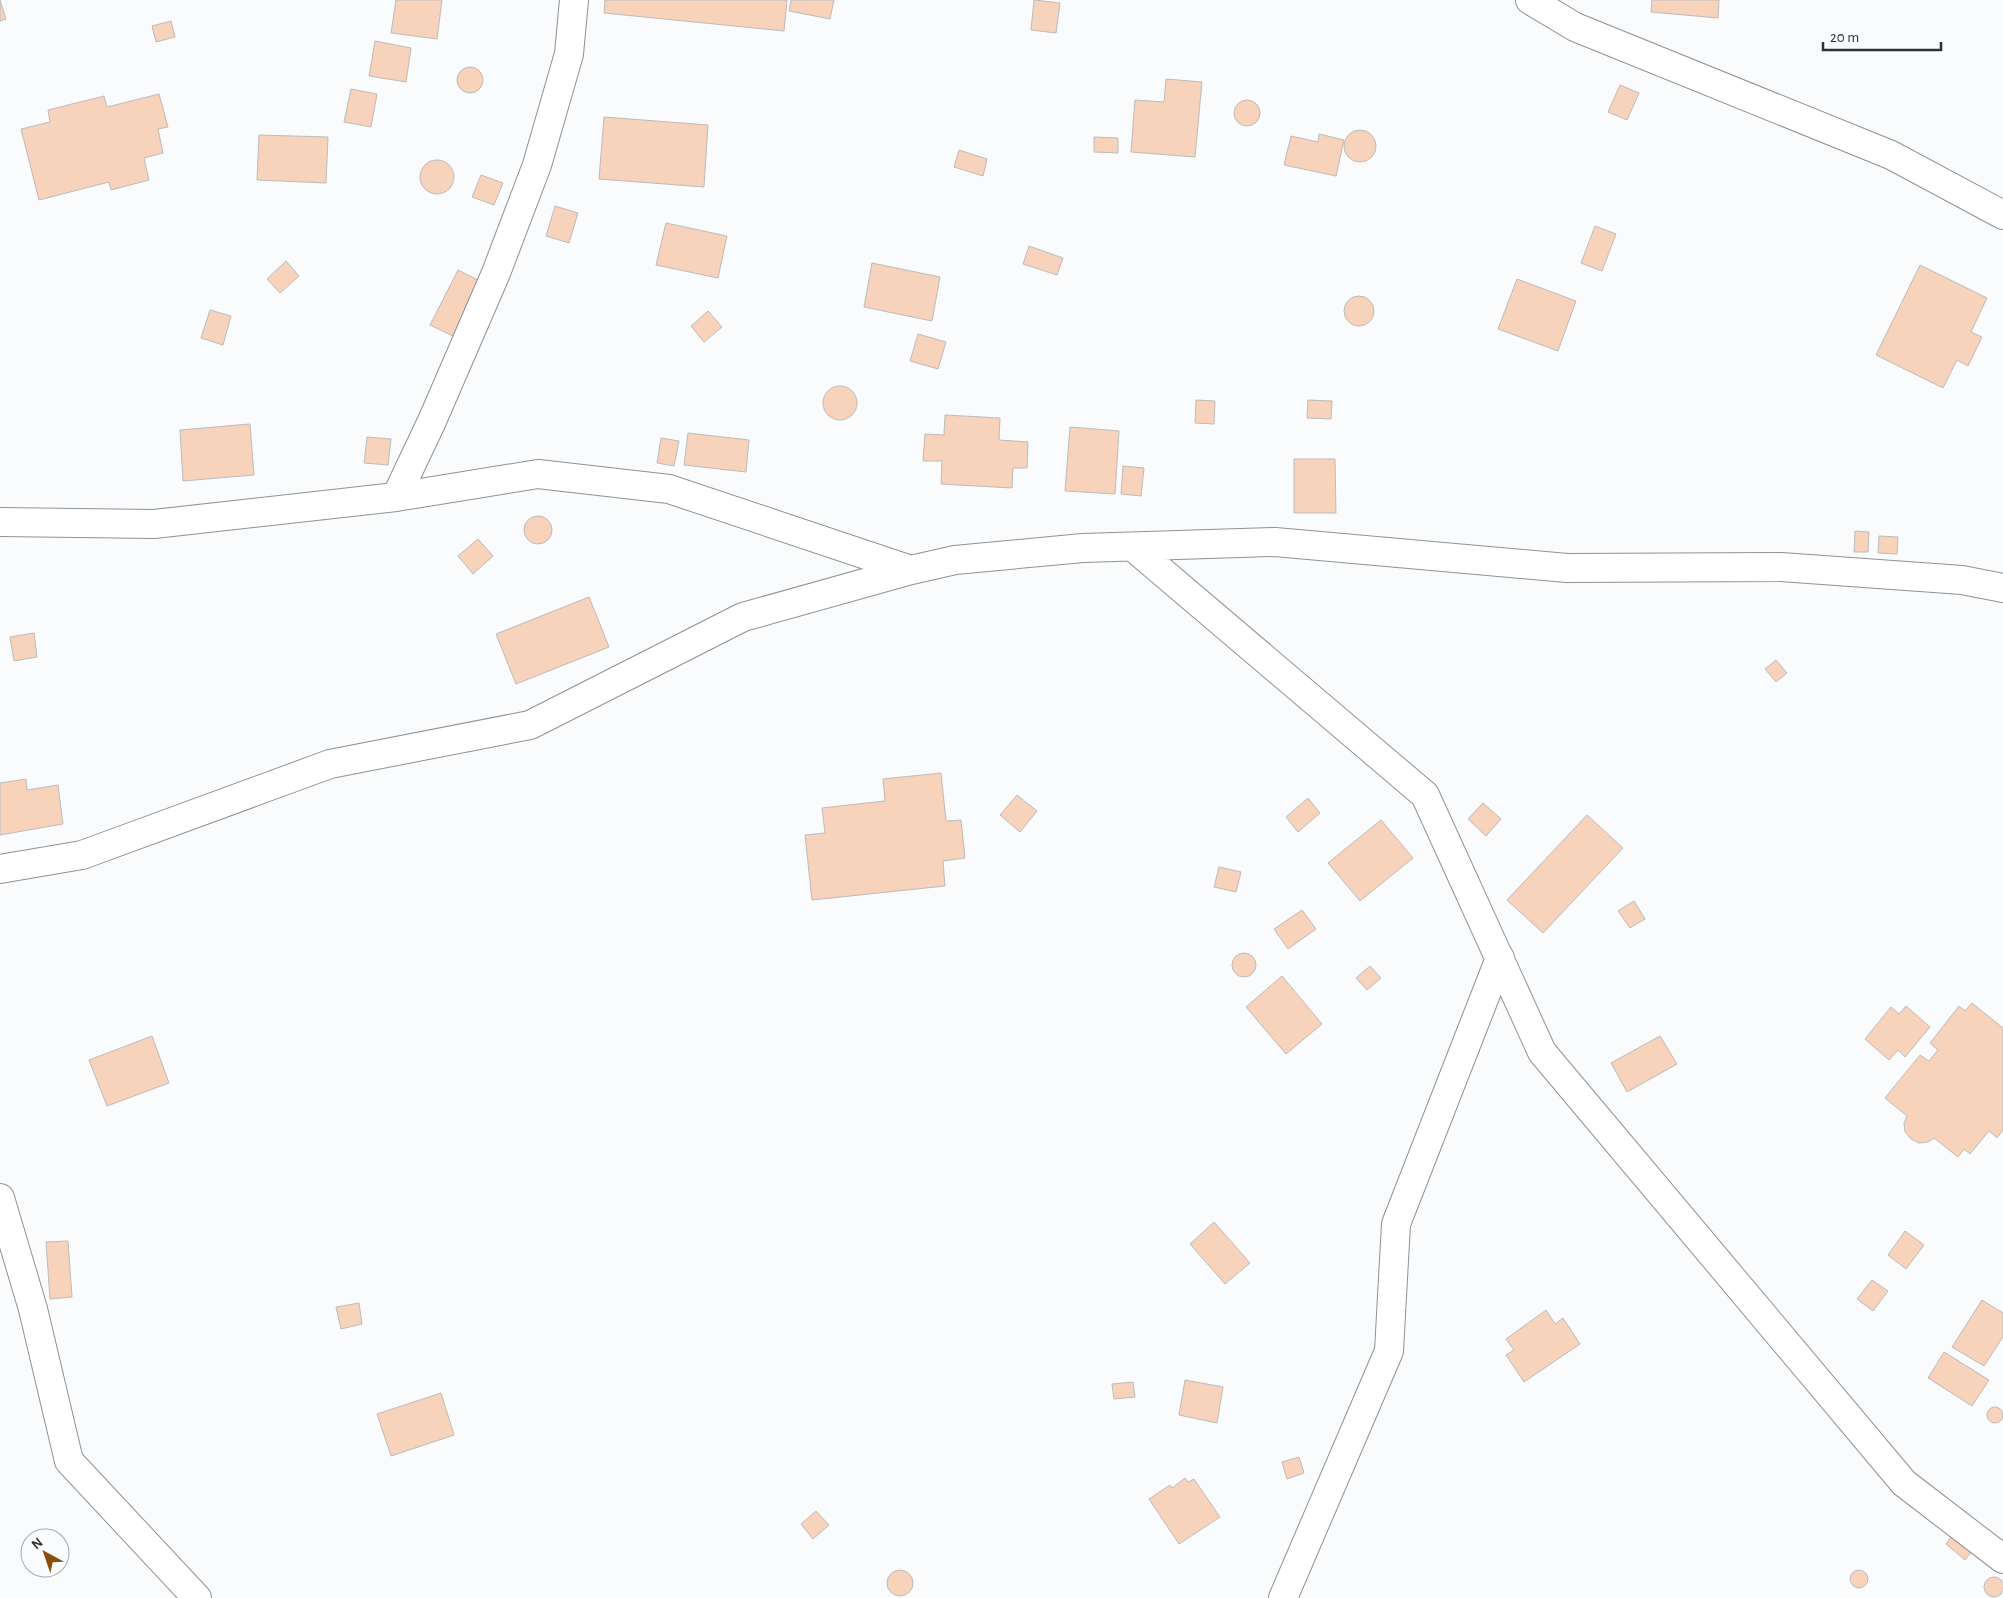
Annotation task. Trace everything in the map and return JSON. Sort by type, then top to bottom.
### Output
[{"type":"street","points":[[396,497],[432,421],[496,273],[536,165],[569,54],[574,0]]},
{"type":"street","points":[[1530,0],[1575,27],[1891,155],[2003,215]]},
{"type":"street","points":[[0,522],[154,524],[396,497],[538,474],[670,490],[911,570]]},
{"type":"street","points":[[0,868],[82,855],[330,764],[530,725],[743,617],[911,570],[955,560],[1083,548],[1275,542],[1566,568],[1781,567],[1962,580],[2003,588]]},
{"type":"street","points":[[1133,547],[1426,795],[1542,1052],[1904,1483],[2003,1559]]},
{"type":"street","points":[[1283,1598],[1389,1351],[1396,1224],[1500,958]]},
{"type":"street","points":[[0,1198],[33,1309],[69,1461],[197,1598]]},
{"type":"building","points":[[0,0],[6,19],[0,21]]},
{"type":"building","points":[[396,0],[442,0],[437,39],[391,33]]},
{"type":"building","points":[[605,0],[787,0],[784,31],[604,13]]},
{"type":"building","points":[[791,0],[834,0],[830,19],[789,11]]},
{"type":"building","points":[[1034,0],[1060,3],[1056,33],[1031,30]]},
{"type":"building","points":[[1652,0],[1719,0],[1718,18],[1651,12]]},
{"type":"building","points":[[171,21],[175,37],[156,42],[152,26]]},
{"type":"building","points":[[375,41],[411,48],[406,82],[369,76]]},
{"type":"building","points":[[470,67],[479,71],[483,80],[479,89],[470,93],[461,89],[457,80],[461,71]]},
{"type":"building","points":[[1166,79],[1202,82],[1195,157],[1131,152],[1135,100],[1164,102]]},
{"type":"building","points":[[1620,85],[1639,93],[1627,120],[1608,112]]},
{"type":"building","points":[[351,89],[377,94],[371,127],[344,122]]},
{"type":"building","points":[[159,94],[168,127],[158,129],[163,153],[144,158],[149,180],[111,190],[109,182],[39,200],[21,129],[50,122],[48,110],[104,96],[107,107]]},
{"type":"building","points":[[1247,100],[1256,104],[1260,113],[1256,122],[1247,126],[1238,122],[1234,113],[1238,104]]},
{"type":"building","points":[[604,117],[708,125],[704,187],[599,179]]},
{"type":"building","points":[[1360,130],[1371,135],[1376,146],[1371,157],[1360,162],[1349,157],[1344,146],[1349,135]]},
{"type":"building","points":[[1319,134],[1344,140],[1336,176],[1284,165],[1291,136],[1318,142]]},
{"type":"building","points":[[259,135],[328,137],[326,183],[257,180]]},
{"type":"building","points":[[1094,137],[1118,138],[1118,153],[1094,152]]},
{"type":"building","points":[[959,150],[987,159],[983,176],[954,167]]},
{"type":"building","points":[[437,160],[444,161],[449,165],[453,170],[453,184],[449,189],[444,193],[437,194],[430,193],[425,189],[421,184],[420,177],[421,170],[425,165],[430,161]]},
{"type":"building","points":[[481,175],[503,183],[494,205],[472,197]]},
{"type":"building","points":[[555,206],[578,213],[569,243],[546,236]]},
{"type":"building","points":[[666,223],[727,236],[718,278],[656,265]]},
{"type":"building","points":[[1595,226],[1616,234],[1602,271],[1581,263]]},
{"type":"building","points":[[1029,246],[1063,258],[1057,275],[1023,264]]},
{"type":"building","points":[[286,261],[299,276],[280,293],[267,279]]},
{"type":"building","points":[[872,263],[940,277],[932,321],[864,307]]},
{"type":"building","points":[[1920,265],[1987,298],[1971,332],[1982,337],[1968,366],[1957,360],[1943,388],[1876,355]]},
{"type":"building","points":[[458,270],[484,283],[457,338],[430,325]]},
{"type":"building","points":[[1517,279],[1576,301],[1558,351],[1498,329]]},
{"type":"building","points":[[1359,296],[1370,300],[1374,311],[1370,322],[1359,326],[1348,322],[1344,311],[1348,300]]},
{"type":"building","points":[[210,310],[231,316],[223,345],[201,338]]},
{"type":"building","points":[[708,311],[722,327],[704,342],[691,326]]},
{"type":"building","points":[[918,334],[946,342],[938,369],[910,361]]},
{"type":"building","points":[[840,386],[847,387],[852,391],[856,396],[856,410],[852,415],[847,419],[840,420],[833,419],[828,415],[824,410],[823,403],[824,396],[828,391],[833,387]]},
{"type":"building","points":[[1196,400],[1215,401],[1214,424],[1195,423]]},
{"type":"building","points":[[1308,400],[1332,401],[1331,419],[1307,418]]},
{"type":"building","points":[[945,415],[1000,418],[999,440],[1028,442],[1027,468],[1013,468],[1012,488],[941,484],[942,461],[923,461],[925,434],[944,435]]},
{"type":"building","points":[[250,424],[254,475],[183,481],[180,430]]},
{"type":"building","points":[[1070,427],[1119,431],[1115,494],[1065,491]]},
{"type":"building","points":[[688,433],[749,440],[746,472],[684,465]]},
{"type":"building","points":[[367,437],[391,439],[388,465],[364,463]]},
{"type":"building","points":[[661,438],[679,441],[674,466],[657,463]]},
{"type":"building","points":[[1294,459],[1335,459],[1336,513],[1294,513]]},
{"type":"building","points":[[1123,466],[1144,468],[1141,496],[1121,494]]},
{"type":"building","points":[[538,516],[548,520],[552,530],[548,540],[538,544],[528,540],[524,530],[528,520]]},
{"type":"building","points":[[1855,531],[1869,532],[1868,552],[1854,552]]},
{"type":"building","points":[[1879,536],[1898,537],[1897,554],[1878,553]]},
{"type":"building","points":[[478,539],[493,556],[473,574],[458,556]]},
{"type":"building","points":[[589,597],[609,647],[516,684],[496,634]]},
{"type":"building","points":[[34,633],[37,657],[14,661],[10,637]]},
{"type":"building","points":[[1776,660],[1787,673],[1776,682],[1765,669]]},
{"type":"building","points":[[941,773],[946,821],[961,820],[965,858],[943,861],[945,886],[812,900],[805,835],[825,833],[822,808],[885,801],[883,779]]},
{"type":"building","points":[[26,779],[27,790],[58,785],[63,824],[0,835],[0,783]]},
{"type":"building","points":[[1017,795],[1037,811],[1020,832],[1000,815]]},
{"type":"building","points":[[1308,798],[1320,813],[1298,832],[1286,817]]},
{"type":"building","points":[[1483,803],[1501,819],[1486,836],[1468,819]]},
{"type":"building","points":[[1587,815],[1623,848],[1543,933],[1507,900]]},
{"type":"building","points":[[1381,820],[1413,858],[1360,901],[1328,863]]},
{"type":"building","points":[[1219,867],[1241,872],[1236,892],[1214,887]]},
{"type":"building","points":[[1634,901],[1645,919],[1630,928],[1618,911]]},
{"type":"building","points":[[1302,910],[1316,929],[1288,949],[1274,929]]},
{"type":"building","points":[[1244,953],[1249,954],[1255,960],[1255,970],[1249,976],[1244,977],[1239,976],[1233,970],[1232,965],[1233,960],[1239,954]]},
{"type":"building","points":[[1370,966],[1381,978],[1367,990],[1356,978]]},
{"type":"building","points":[[1282,976],[1322,1024],[1286,1054],[1246,1007]]},
{"type":"building","points":[[1972,1003],[2003,1028],[2003,1130],[1997,1138],[1989,1131],[1970,1154],[1964,1149],[1958,1157],[1934,1138],[1928,1142],[1919,1143],[1911,1139],[1905,1132],[1904,1123],[1907,1116],[1885,1098],[1920,1055],[1929,1061],[1938,1050],[1930,1043],[1959,1006],[1965,1011]]},
{"type":"building","points":[[1906,1006],[1930,1027],[1905,1057],[1898,1050],[1889,1060],[1865,1039],[1891,1007],[1899,1014]]},
{"type":"building","points":[[152,1036],[169,1083],[107,1106],[89,1060]]},
{"type":"building","points":[[1660,1036],[1677,1064],[1627,1092],[1611,1063]]},
{"type":"building","points":[[1214,1222],[1250,1263],[1225,1284],[1190,1244]]},
{"type":"building","points":[[1905,1231],[1924,1245],[1906,1269],[1888,1255]]},
{"type":"building","points":[[68,1241],[72,1297],[50,1299],[46,1242]]},
{"type":"building","points":[[1872,1280],[1888,1291],[1873,1311],[1857,1299]]},
{"type":"building","points":[[1982,1300],[2003,1313],[2003,1337],[1984,1366],[1952,1347]]},
{"type":"building","points":[[359,1303],[362,1324],[341,1329],[336,1307]]},
{"type":"building","points":[[1546,1310],[1555,1324],[1563,1318],[1580,1344],[1524,1382],[1506,1355],[1514,1350],[1506,1339]]},
{"type":"building","points":[[1944,1352],[1989,1380],[1972,1406],[1928,1378]]},
{"type":"building","points":[[1185,1380],[1223,1387],[1217,1423],[1179,1415]]},
{"type":"building","points":[[1133,1382],[1135,1397],[1114,1399],[1112,1384]]},
{"type":"building","points":[[441,1393],[454,1435],[391,1456],[377,1414]]},
{"type":"building","points":[[1995,1407],[2003,1415],[1995,1423],[1987,1415]]},
{"type":"building","points":[[1299,1457],[1304,1473],[1287,1479],[1282,1462]]},
{"type":"building","points":[[1185,1478],[1188,1482],[1194,1479],[1220,1517],[1179,1544],[1149,1499],[1170,1485],[1172,1488]]},
{"type":"building","points":[[816,1511],[829,1525],[813,1539],[801,1524]]},
{"type":"building","points":[[1957,1529],[1978,1544],[1965,1560],[1946,1544]]},
{"type":"building","points":[[900,1570],[909,1574],[913,1583],[909,1592],[900,1596],[891,1592],[887,1583],[891,1574]]},
{"type":"building","points":[[1859,1570],[1865,1573],[1868,1579],[1865,1585],[1859,1588],[1853,1585],[1850,1579],[1853,1573]]},
{"type":"building","points":[[1994,1577],[2001,1580],[2004,1587],[2001,1594],[1994,1597],[1987,1594],[1984,1587],[1987,1580]]}]
